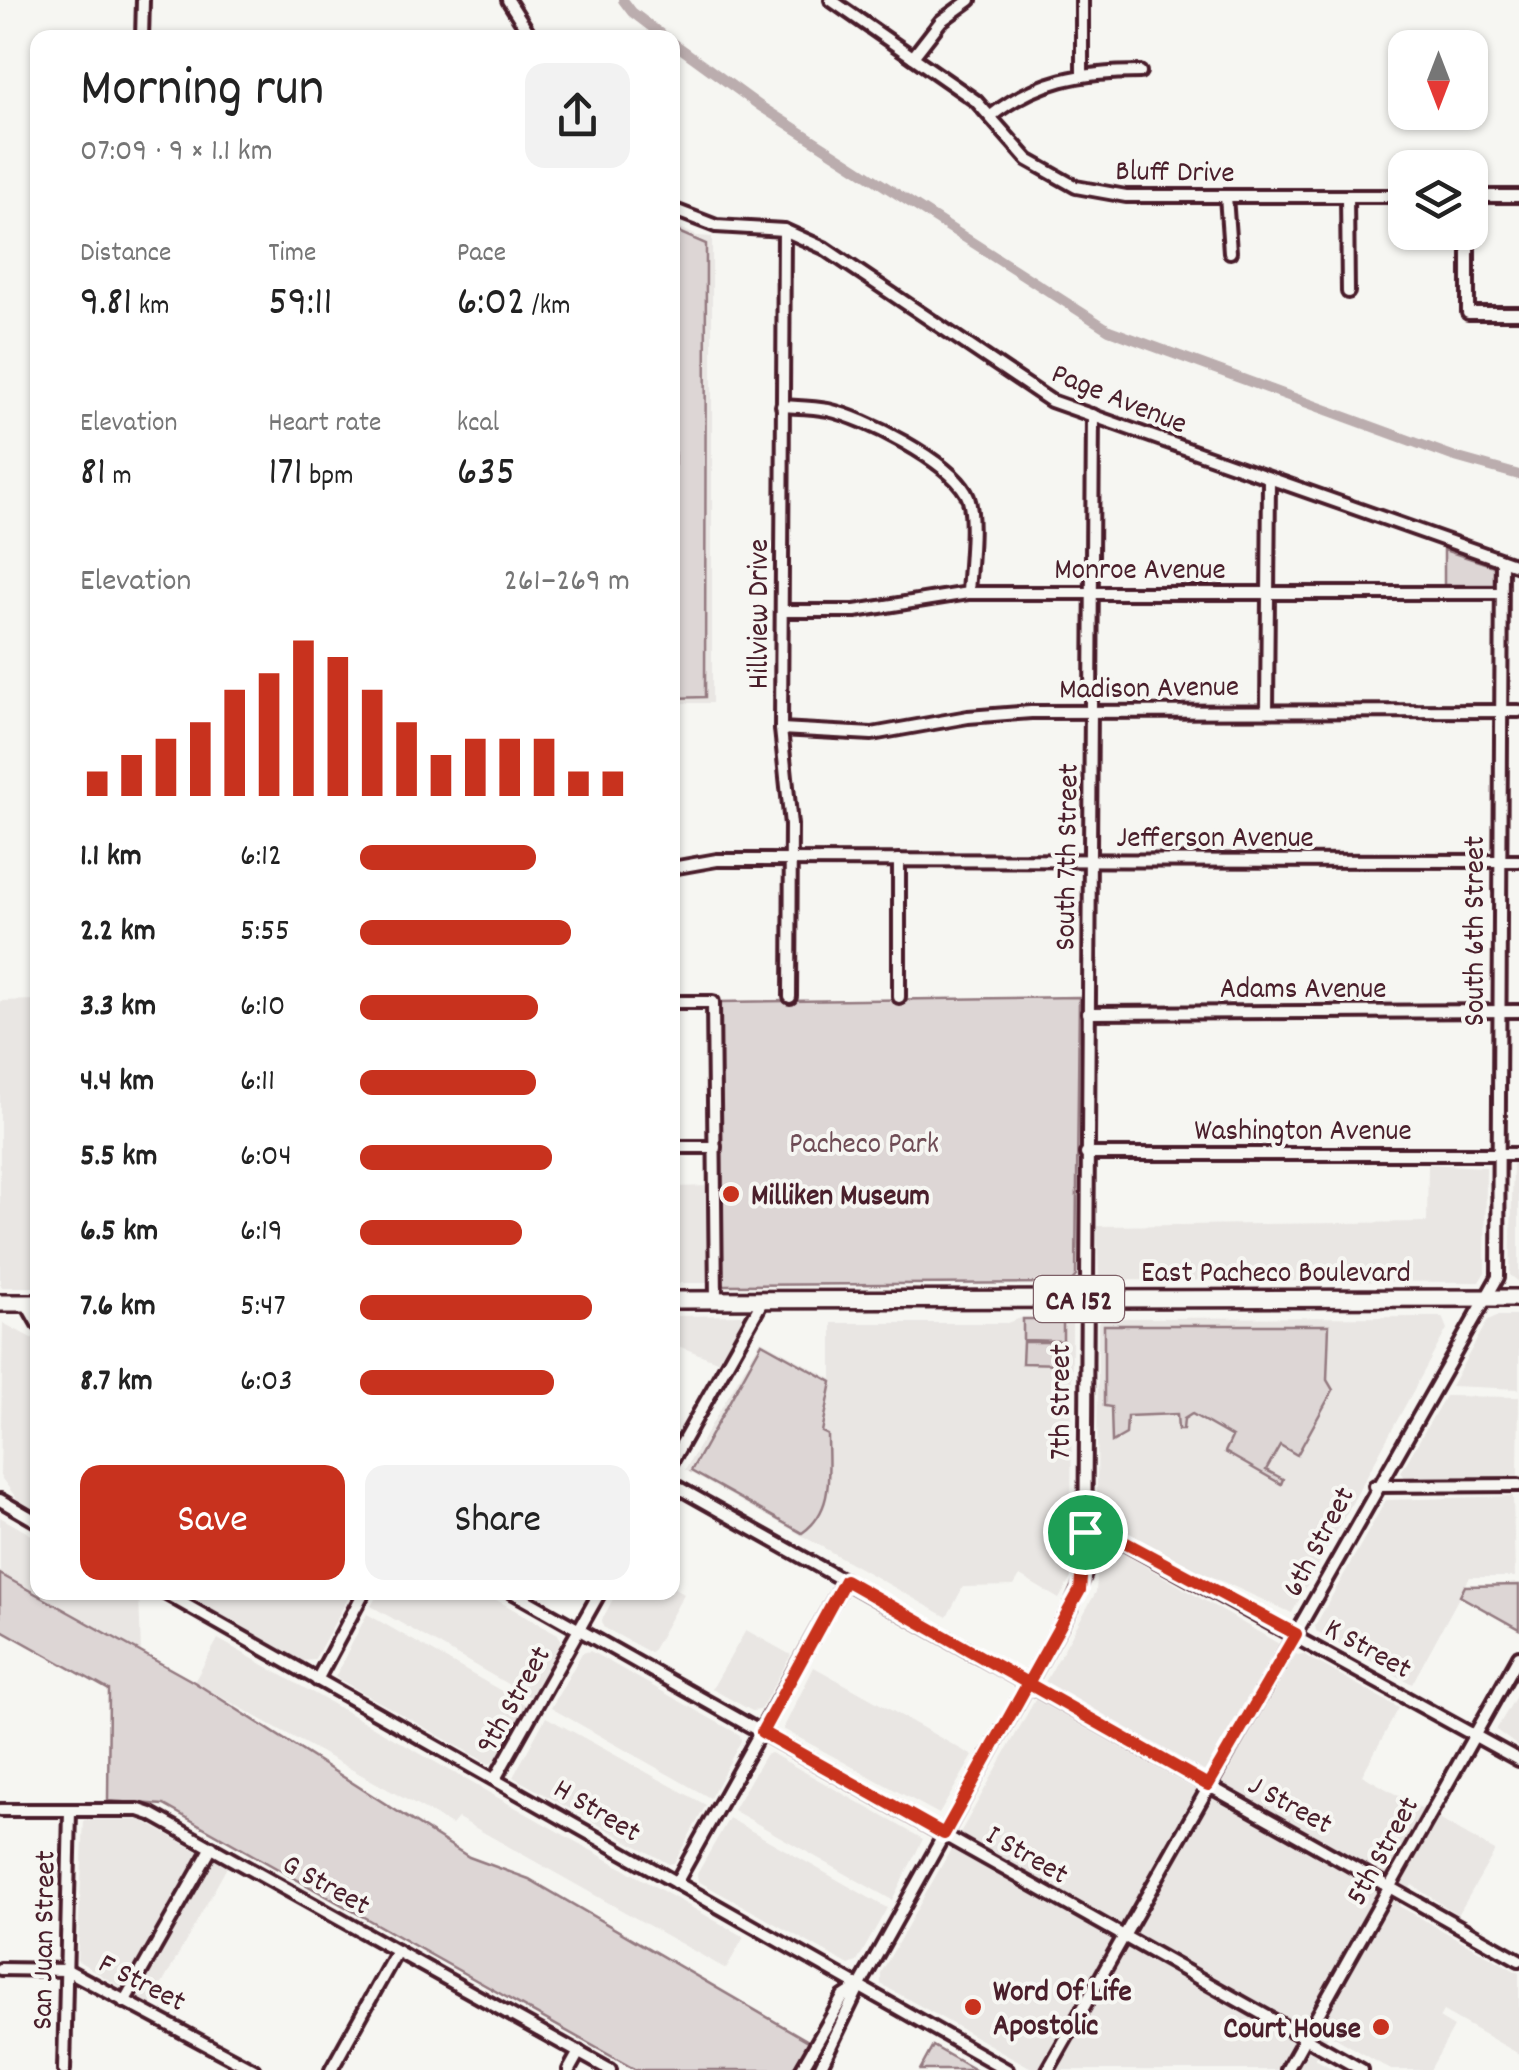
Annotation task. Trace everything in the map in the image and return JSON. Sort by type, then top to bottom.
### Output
[{"type":"highway","name":"East Pacheco Boulevard","points":[[680,1300],[1519,1298]]},
{"type":"highway","points":[[0,1302],[30,1303]]},
{"type":"street","points":[[142,30],[144,0]]},
{"type":"street","points":[[508,0],[527,30]]},
{"type":"street","name":"Bluff Drive","points":[[831,0],[991,116],[1028,160],[1062,181],[1092,192],[1388,196]]},
{"type":"street","points":[[913,57],[941,21],[970,0]]},
{"type":"street","points":[[1082,0],[1082,75]]},
{"type":"street","points":[[991,116],[1028,90],[1082,75],[1140,72]]},
{"type":"street","points":[[1226,196],[1230,252]]},
{"type":"street","points":[[1347,196],[1348,292]]},
{"type":"street","points":[[1488,196],[1519,196]]},
{"type":"street","name":"Page Avenue","points":[[680,212],[716,226],[784,230],[824,248],[1051,401],[1519,566]]},
{"type":"street","name":"Hillview Drive","points":[[784,230],[781,729],[792,860],[790,997]]},
{"type":"street","points":[[1468,250],[1468,313],[1519,314]]},
{"type":"street","points":[[782,406],[828,410],[875,426],[942,469],[966,492],[968,593]]},
{"type":"street","name":"South 7th Street","points":[[1084,1299],[1093,415]]},
{"type":"street","points":[[1267,710],[1269,481]]},
{"type":"street","name":"South 6th Street","points":[[1485,1298],[1499,1270],[1496,1011],[1502,560]]},
{"type":"street","name":"Monroe Avenue","points":[[782,611],[855,612],[968,593],[1502,592]]},
{"type":"street","name":"Madison Avenue","points":[[781,729],[872,734],[1006,713],[1519,711]]},
{"type":"street","name":"Jefferson Avenue","points":[[680,867],[717,860],[1519,861]]},
{"type":"street","points":[[899,860],[899,997]]},
{"type":"street","points":[[680,1002],[714,1002],[716,1300]]},
{"type":"street","name":"Adams Avenue","points":[[1088,1013],[1519,1010]]},
{"type":"street","points":[[680,1148],[715,1147]]},
{"type":"street","name":"Washington Avenue","points":[[1086,1154],[1519,1154]]},
{"type":"street","name":"6th Street","points":[[1048,2070],[1296,1634],[1375,1486],[1485,1298]]},
{"type":"street","name":"7th Street","points":[[818,2070],[858,1987],[1084,1582],[1084,1299]]},
{"type":"street","points":[[680,1446],[763,1300]]},
{"type":"street","points":[[1375,1486],[1519,1486]]},
{"type":"street","name":"J Street","points":[[680,1488],[1519,1960]]},
{"type":"street","points":[[0,1500],[30,1517]]},
{"type":"street","name":"K Street","points":[[1085,1532],[1106,1532],[1519,1760]]},
{"type":"street","points":[[676,1883],[845,1580]]},
{"type":"street","name":"H Street","points":[[176,1600],[496,1777],[1007,2070]]},
{"type":"street","points":[[316,1680],[360,1600]]},
{"type":"street","name":"I Street","points":[[526,1600],[1362,2070]]},
{"type":"street","name":"9th Street","points":[[496,1777],[596,1600]]},
{"type":"street","name":"5th Street","points":[[1287,2070],[1519,1656]]},
{"type":"street","name":"G Street","points":[[0,1810],[139,1810],[610,2070]]},
{"type":"street","name":"San Juan Street","points":[[64,2070],[70,1811]]},
{"type":"street","points":[[124,2002],[212,1848]]},
{"type":"street","points":[[330,2070],[397,1950]]},
{"type":"street","name":"F Street","points":[[0,1969],[67,1970],[254,2070]]},
{"type":"street","name":"7th Street","points":[[802,2070],[843,1998],[858,1987]]},
{"type":"street","points":[[569,2070],[579,2052]]},
{"type":"shaded area","points":[[680,228],[697,236],[712,237],[712,703],[680,703]]},
{"type":"shaded area","points":[[30,1000],[30,1287],[0,1287],[0,1001]]},
{"type":"shaded area","points":[[1513,1163],[1519,1163],[1519,1282],[1510,1275]]},
{"type":"shaded area","points":[[1428,1164],[1486,1167],[1485,1272],[1479,1282],[1099,1280],[1097,1226],[1427,1222]]},
{"type":"shaded area","points":[[709,1186],[708,1283],[680,1283],[680,1187]]},
{"type":"shaded area","points":[[742,1315],[742,1323],[717,1361],[680,1347],[680,1316]]},
{"type":"shaded area","points":[[1519,1316],[1519,1389],[1451,1386],[1488,1320]]},
{"type":"shaded area","points":[[1072,1317],[1071,1578],[1059,1599],[1020,1576],[1014,1586],[963,1587],[947,1617],[685,1470],[761,1340],[832,1379],[832,1323],[1007,1323],[1021,1318]]},
{"type":"shaded area","points":[[1442,1317],[1447,1329],[1292,1613],[1182,1563],[1097,1515],[1098,1325],[1103,1318]]},
{"type":"shaded area","points":[[3,1323],[30,1337],[30,1507],[17,1499],[0,1476]]},
{"type":"shaded area","points":[[1445,1396],[1519,1397],[1518,1477],[1405,1478],[1401,1472]]},
{"type":"shaded area","points":[[1513,1496],[1515,1577],[1470,1577],[1412,1684],[1316,1631],[1315,1626],[1386,1500]]},
{"type":"shaded area","points":[[0,1517],[30,1534],[30,1591],[0,1574]]},
{"type":"shaded area","points":[[1109,1545],[1298,1655],[1303,1654],[1399,1708],[1362,1775],[1495,1851],[1458,1915],[1412,1885],[1399,1906],[1519,1973],[1519,2054],[1443,2011],[1439,2018],[1454,2027],[1430,2070],[1391,2070],[1329,2034],[1315,2059],[1335,2070],[1035,2070],[881,1984],[881,1973],[1096,1592],[1099,1552]]},
{"type":"shaded area","points":[[680,1591],[684,1594],[651,1653],[603,1627],[602,1620],[612,1600],[680,1600]]},
{"type":"shaded area","points":[[46,1600],[139,1600],[141,1653]]},
{"type":"shaded area","points":[[194,1600],[347,1600],[314,1660],[303,1661]]},
{"type":"shaded area","points":[[374,1600],[497,1600],[558,1634],[561,1642],[530,1697],[371,1606]]},
{"type":"shaded area","points":[[367,1614],[526,1705],[495,1761],[489,1764],[335,1677]]},
{"type":"shaded area","points":[[746,1630],[791,1655],[760,1710],[752,1711],[712,1689]]},
{"type":"shaded area","points":[[218,1639],[744,1937],[726,1969],[458,1818],[452,1825],[194,1682]]},
{"type":"shaded area","points":[[590,1651],[740,1735],[741,1741],[710,1798],[551,1708],[582,1653]]},
{"type":"shaded area","points":[[814,1667],[973,1756],[939,1814],[783,1729]]},
{"type":"shaded area","points":[[1519,1691],[1519,1747],[1496,1730]]},
{"type":"shaded area","points":[[546,1717],[706,1805],[674,1863],[669,1864],[513,1777]]},
{"type":"shaded area","points":[[771,1753],[923,1839],[892,1900],[733,1810],[765,1755]]},
{"type":"shaded area","points":[[729,1818],[887,1908],[857,1962],[849,1965],[698,1881],[697,1874]]},
{"type":"shaded area","points":[[84,1820],[141,1820],[227,1867],[150,2006],[77,1960]]},
{"type":"green space","points":[[680,233],[706,244],[705,697],[680,698]]},
{"type":"green space","points":[[1444,550],[1494,566],[1494,585],[1444,585]]},
{"type":"green space","name":"Pacheco Park","points":[[1079,997],[1076,1276],[1070,1283],[721,1285],[720,1002]]},
{"type":"green space","points":[[1023,1319],[1063,1319],[1063,1341],[1023,1340]]},
{"type":"green space","points":[[1104,1325],[1329,1325],[1327,1380],[1333,1390],[1297,1455],[1280,1445],[1266,1470],[1283,1479],[1281,1484],[1225,1452],[1232,1437],[1192,1414],[1184,1419],[1183,1430],[1178,1430],[1177,1414],[1127,1416],[1126,1434],[1112,1442],[1111,1407],[1104,1406]]},
{"type":"green space","points":[[1023,1342],[1064,1342],[1064,1364],[1022,1363]]},
{"type":"green space","points":[[762,1343],[832,1382],[822,1432],[828,1435],[825,1502],[813,1524],[802,1533],[691,1471]]},
{"type":"green space","points":[[0,1574],[30,1591],[30,1600],[47,1600],[194,1682],[469,1857],[529,1879],[810,2042],[793,2070],[636,2070],[164,1805],[108,1801],[109,1690],[0,1629]]},
{"type":"green space","points":[[1519,1585],[1519,1629],[1460,1596],[1465,1586]]},
{"type":"green space","points":[[933,2046],[975,2070],[920,2070]]},
{"type":"waterway","points":[[623,0],[656,30]]},
{"type":"waterway","points":[[680,48],[760,106],[1109,330],[1455,457],[1519,475]]},
{"type":"waterway","points":[[714,75],[720,79]]},
{"type":"place","name":"Milliken Museum","points":[[731,1194]]},
{"type":"place","name":"Word Of Life Apostolic","points":[[973,2007]]},
{"type":"place","name":"Court House","points":[[1381,2027]]},
{"type":"route","points":[[1085,1532],[1085,1574],[1080,1590],[1029,1684],[944,1834],[762,1732],[845,1580],[1029,1684],[1071,1707],[1208,1785],[1296,1634],[1106,1532],[1085,1532]]}]
